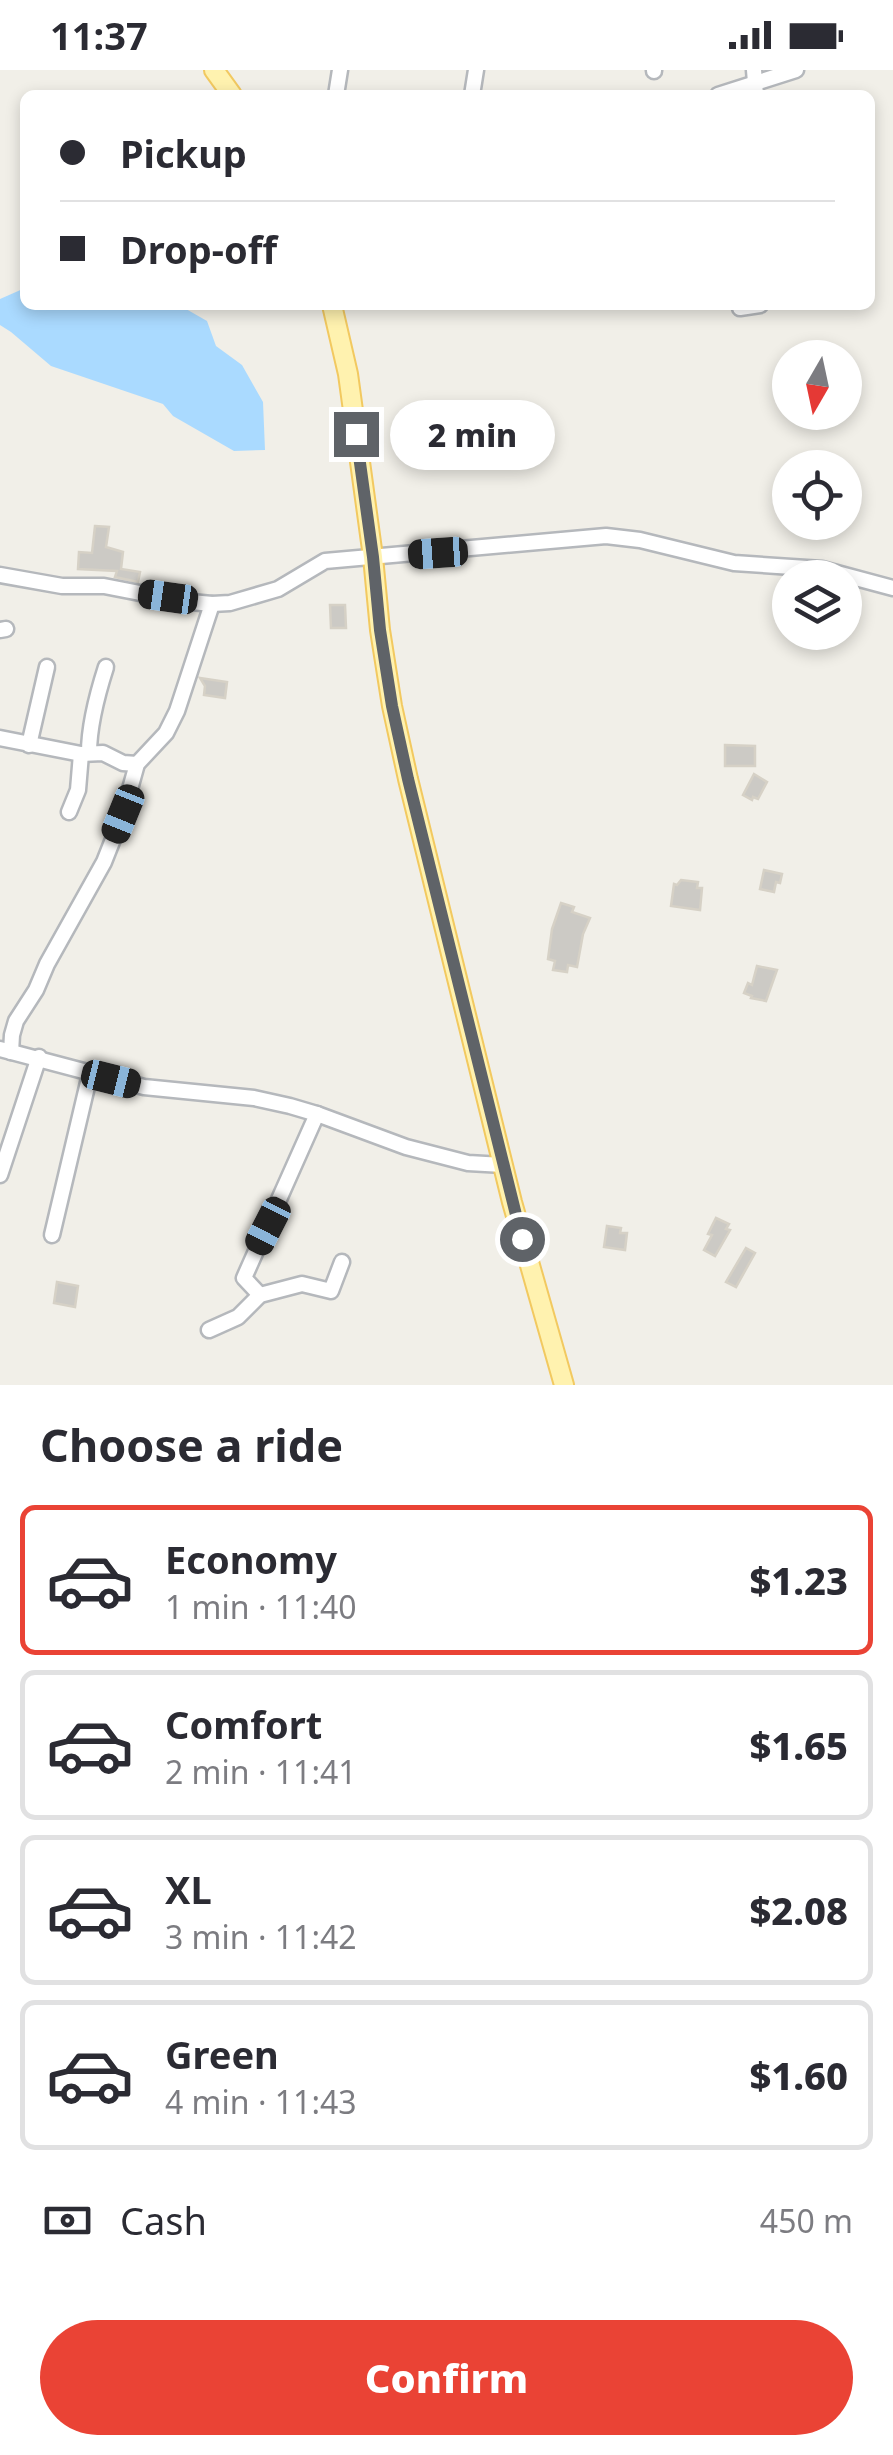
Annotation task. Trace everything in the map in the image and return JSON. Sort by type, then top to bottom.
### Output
[{"type":"main road","points":[[333,310],[348,374],[380,630],[400,742],[503,1166],[564,1385]]},
{"type":"street","points":[[755,83],[796,70]]},
{"type":"street","points":[[0,575],[62,586],[104,586],[230,604],[265,594],[324,561],[606,536],[640,540],[734,563],[822,570],[893,588]]},
{"type":"street","points":[[212,604],[177,711],[166,733],[136,764],[123,814],[104,862],[16,1021],[6,1050],[144,1087],[254,1098],[318,1114],[406,1147],[468,1163],[503,1166]]},
{"type":"street","points":[[29,744],[47,666]]},
{"type":"street","points":[[68,812],[78,790],[106,667]]},
{"type":"street","points":[[0,738],[85,754],[103,753],[122,764],[136,764]]},
{"type":"street","points":[[0,1175],[39,1058]]},
{"type":"street","points":[[52,1235],[90,1074]]},
{"type":"street","points":[[260,1296],[244,1278],[247,1266],[318,1114]]},
{"type":"street","points":[[209,1330],[238,1317],[260,1296],[302,1284],[331,1291],[342,1262]]},
{"type":"water","points":[[20,290],[20,310],[188,310],[207,321],[216,346],[242,365],[263,402],[265,450],[234,451],[173,416],[163,404],[51,366],[0,325],[0,299]]},
{"type":"building","points":[[95,526],[109,527],[106,547],[123,552],[121,569],[140,572],[138,582],[115,577],[117,571],[78,569],[79,552],[92,553]]},
{"type":"building","points":[[330,605],[345,605],[346,628],[331,628]]},
{"type":"building","points":[[200,678],[227,682],[225,698],[204,695],[205,686]]},
{"type":"building","points":[[725,745],[755,746],[755,766],[725,766]]},
{"type":"building","points":[[754,774],[767,782],[758,799],[752,800],[743,795]]},
{"type":"building","points":[[764,870],[782,874],[774,892],[760,889]]},
{"type":"building","points":[[681,880],[698,882],[697,888],[702,888],[700,910],[671,906],[674,884]]},
{"type":"building","points":[[561,903],[590,918],[577,967],[568,965],[567,972],[553,970],[555,961],[548,959]]},
{"type":"building","points":[[757,966],[777,970],[766,1001],[744,993],[748,983],[752,985]]},
{"type":"building","points":[[716,1218],[729,1224],[726,1229],[730,1230],[715,1256],[704,1250]]},
{"type":"building","points":[[607,1226],[627,1233],[625,1250],[604,1247]]},
{"type":"building","points":[[746,1248],[755,1253],[736,1287],[726,1282]]},
{"type":"building","points":[[57,1282],[78,1286],[75,1307],[54,1303]]},
{"type":"route","points":[[356,434],[392,706],[522,1239]]}]
